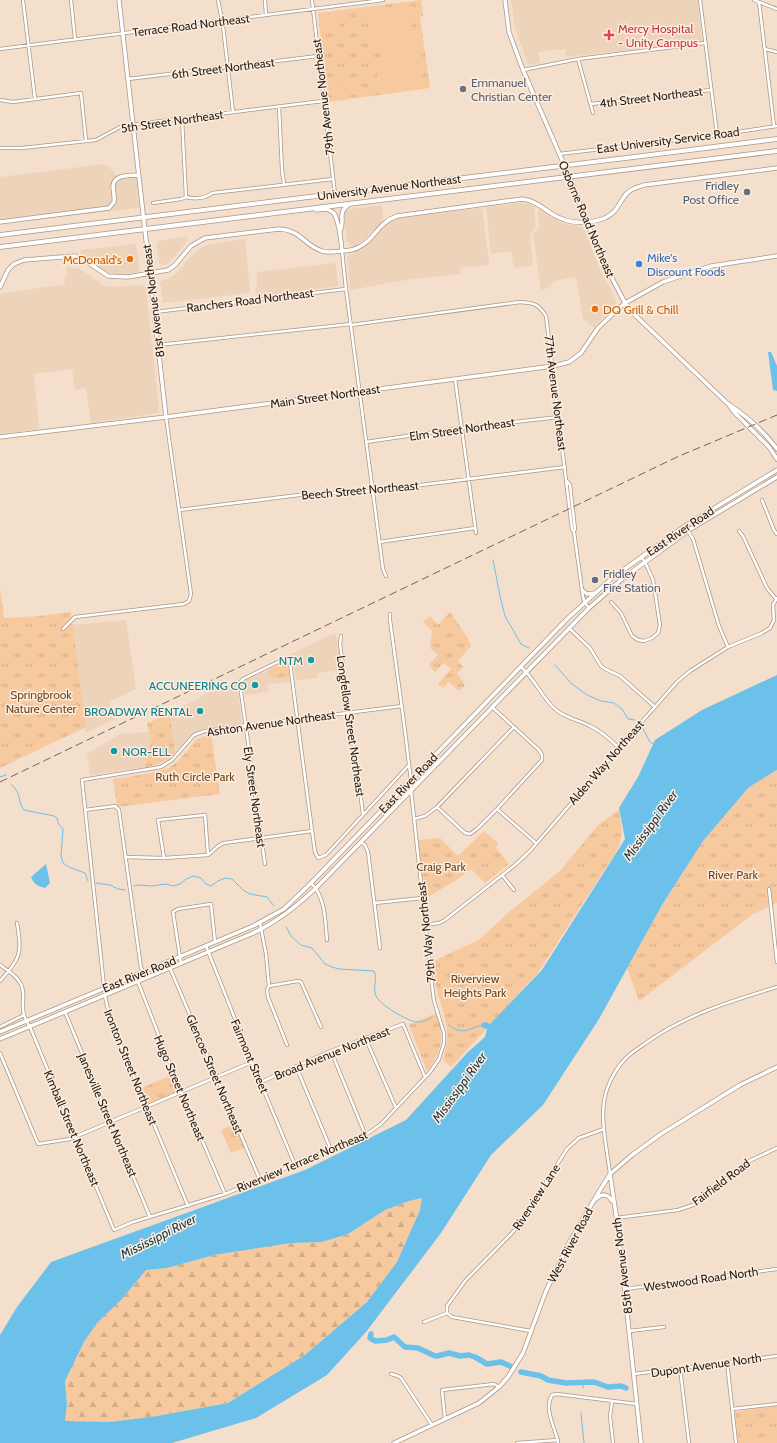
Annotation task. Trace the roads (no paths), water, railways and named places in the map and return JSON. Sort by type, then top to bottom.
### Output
[{"type":"main road","name":"University Avenue Northeast","points":[[0,235],[777,139]]},
{"type":"main road","name":"University Avenue Northeast","points":[[0,247],[777,151]]},
{"type":"street","points":[[23,0],[35,99]]},
{"type":"street","points":[[71,0],[75,39]]},
{"type":"street","name":"81st Avenue Northeast","points":[[63,629],[75,617],[184,604],[190,601],[191,594],[166,417],[119,0]]},
{"type":"street","points":[[218,0],[222,20],[233,112]]},
{"type":"street","points":[[265,0],[266,15]]},
{"type":"street","name":"79th Avenue Northeast","points":[[312,0],[335,194]]},
{"type":"street","name":"Terrace Road Northeast","points":[[0,48],[123,34],[363,1],[383,0]]},
{"type":"street","name":"Osborne Road Northeast","points":[[505,0],[509,32],[523,70],[587,223],[625,303],[636,316],[727,403],[768,446],[777,460]]},
{"type":"street","points":[[700,0],[717,134]]},
{"type":"street","points":[[754,0],[777,9]]},
{"type":"street","points":[[759,2],[776,126]]},
{"type":"street","points":[[523,70],[578,59],[705,44]]},
{"type":"street","points":[[765,49],[777,52]]},
{"type":"street","name":"6th Street Northeast","points":[[128,79],[318,56]]},
{"type":"street","points":[[578,59],[593,113]]},
{"type":"street","name":"4th Street Northeast","points":[[591,104],[712,90]]},
{"type":"street","points":[[0,100],[13,102],[81,93],[86,141]]},
{"type":"street","name":"5th Street Northeast","points":[[0,148],[22,148],[96,140],[118,128],[133,125],[323,101]]},
{"type":"street","points":[[279,107],[284,184]]},
{"type":"street","points":[[182,119],[186,196]]},
{"type":"street","name":"East University Service Road","points":[[559,154],[776,126]]},
{"type":"street","points":[[0,287],[8,270],[24,260],[78,256],[108,276],[128,277],[168,270],[175,265],[191,246],[198,241],[209,238],[279,229],[295,233],[314,247],[324,252],[342,251],[362,246],[382,224],[390,218],[516,200],[528,200],[534,202],[556,217],[564,220],[587,223],[610,215],[620,205],[627,193],[634,188],[644,185],[777,168]]},
{"type":"street","points":[[0,222],[109,208],[114,202],[113,186],[116,179],[120,177],[138,175]]},
{"type":"street","points":[[153,203],[181,199],[186,196],[191,198],[206,196],[212,193],[333,179]]},
{"type":"street","points":[[340,231],[342,227],[341,213],[349,204]]},
{"type":"street","points":[[303,210],[327,209],[336,216],[340,231],[372,491],[383,569],[386,576]]},
{"type":"street","name":"Main Street Northeast","points":[[0,437],[166,417],[553,366],[569,362],[581,353],[598,328],[625,303],[663,282],[710,266],[777,256]]},
{"type":"street","name":"Ranchers Road Northeast","points":[[155,312],[346,289]]},
{"type":"street","name":"77th Avenue Northeast","points":[[351,325],[520,302],[533,303],[540,307],[546,316],[572,529],[574,532],[582,590],[585,603],[589,608]]},
{"type":"street","points":[[158,345],[351,325]]},
{"type":"street","points":[[455,378],[476,533]]},
{"type":"street","name":"Osborne Road Northeast","points":[[727,403],[753,424],[777,449]]},
{"type":"street","name":"Elm Street Northeast","points":[[366,442],[462,428],[559,417]]},
{"type":"street","name":"Beech Street Northeast","points":[[179,510],[306,494],[372,491],[565,466]]},
{"type":"street","name":"East River Road","points":[[0,1032],[260,923],[284,909],[596,592],[612,578],[685,526],[777,470]]},
{"type":"street","name":"East River Road","points":[[0,1040],[260,930],[292,910],[316,888],[589,608],[622,579],[689,530],[777,477]]},
{"type":"street","points":[[762,500],[777,534]]},
{"type":"street","points":[[685,526],[689,530],[719,626],[728,646]]},
{"type":"street","points":[[379,542],[475,528]]},
{"type":"street","points":[[739,531],[743,536],[767,588],[776,598]]},
{"type":"street","points":[[611,602],[621,613],[632,636],[638,640],[644,641],[652,638],[658,633],[660,625],[652,574],[646,562],[641,557]]},
{"type":"street","points":[[582,590],[588,594],[596,592]]},
{"type":"street","name":"Alden Way Northeast","points":[[424,925],[439,923],[445,920],[522,858],[683,676],[728,646],[762,633],[770,628],[774,620],[773,605],[776,598]]},
{"type":"street","name":"79th Way Northeast","points":[[390,614],[411,781],[410,790],[424,925],[434,1001],[444,1033]]},
{"type":"street","points":[[569,627],[590,648],[601,666],[620,676],[655,707]]},
{"type":"street","name":"Longfellow Street Northeast","points":[[341,636],[340,644],[363,815]]},
{"type":"street","name":"Ely Street Northeast","points":[[265,864],[240,682],[243,679],[282,660],[288,661],[290,665],[298,720]]},
{"type":"street","points":[[521,667],[526,671],[548,701],[556,709],[568,717],[598,730],[619,748]]},
{"type":"street","name":"Ashton Avenue Northeast","points":[[82,780],[161,767],[172,760],[194,735],[205,731],[402,706]]},
{"type":"street","points":[[437,806],[465,833],[470,834],[497,809],[542,760],[542,755],[539,750],[492,707]]},
{"type":"street","points":[[298,720],[315,852],[318,858],[326,855],[409,765]]},
{"type":"street","points":[[414,819],[425,816],[437,806],[514,727]]},
{"type":"street","name":"Ironton Street Northeast","points":[[82,780],[105,996],[110,1019],[188,1206]]},
{"type":"street","points":[[85,810],[117,807],[126,857],[141,968],[144,972]]},
{"type":"street","points":[[497,809],[536,843]]},
{"type":"street","points":[[164,858],[158,820],[205,815],[208,855]]},
{"type":"street","points":[[126,857],[164,858],[208,855],[220,844],[224,843],[312,831]]},
{"type":"street","points":[[361,842],[368,852],[380,948]]},
{"type":"street","points":[[502,875],[514,890]]},
{"type":"street","points":[[311,883],[316,888],[323,902],[327,940]]},
{"type":"street","points":[[769,889],[777,962]]},
{"type":"street","points":[[375,904],[422,898]]},
{"type":"street","points":[[181,964],[173,912],[178,909],[211,904],[215,942]]},
{"type":"street","points":[[0,981],[17,959],[20,949],[16,923]]},
{"type":"street","points":[[260,923],[260,930],[266,954],[269,986],[267,990],[268,997],[287,1045]]},
{"type":"street","name":"Fairmont Street","points":[[206,946],[295,1165]]},
{"type":"street","points":[[0,965],[16,978],[22,988],[26,1022]]},
{"type":"street","name":"Glencoe Street Northeast","points":[[170,968],[260,1180]]},
{"type":"street","points":[[269,986],[298,981],[301,982],[321,1027]]},
{"type":"street","name":"Hugo Street Northeast","points":[[138,982],[225,1194]]},
{"type":"street","name":"85th Avenue North","points":[[641,1443],[625,1289],[604,1129],[607,1089],[614,1074],[627,1057],[658,1033],[735,1000],[777,987]]},
{"type":"street","name":"Janesville Street Northeast","points":[[65,1012],[150,1217]]},
{"type":"street","points":[[0,1027],[24,1015]]},
{"type":"street","name":"Kimball Street Northeast","points":[[26,1022],[30,1027],[114,1230]]},
{"type":"street","name":"Broad Avenue Northeast","points":[[261,1082],[366,1037],[403,1024],[425,1077]]},
{"type":"street","name":"Riverview Terrace Northeast","points":[[114,1230],[150,1217],[225,1194],[331,1150],[376,1128],[425,1077],[439,1059],[444,1043],[444,1033]]},
{"type":"street","points":[[366,1037],[396,1108]]},
{"type":"street","points":[[332,1051],[365,1134]]},
{"type":"street","points":[[0,1053],[38,1144],[62,1141],[252,1062]]},
{"type":"street","points":[[296,1066],[331,1150]]},
{"type":"street","name":"West River Road","points":[[394,1443],[480,1403],[499,1387],[508,1377],[520,1360],[560,1261],[574,1234],[610,1174],[632,1155],[656,1138],[740,1085],[777,1067]]},
{"type":"street","name":"Riverview Lane","points":[[447,1313],[447,1306],[465,1281],[521,1222],[567,1149],[579,1138],[604,1129]]},
{"type":"street","name":"Fairfield Road","points":[[616,1218],[678,1210],[693,1205],[747,1162],[777,1148]]},
{"type":"street","points":[[594,1200],[605,1195],[611,1198],[614,1204]]},
{"type":"street","name":"Westwood Road North","points":[[625,1289],[777,1269]]},
{"type":"street","points":[[424,1322],[447,1313],[452,1317],[532,1331]]},
{"type":"street","points":[[629,1331],[664,1327]]},
{"type":"street","name":"Dupont Avenue North","points":[[634,1374],[777,1356]]},
{"type":"street","points":[[727,1362],[736,1443]]},
{"type":"street","points":[[680,1368],[688,1443]]},
{"type":"street","points":[[391,1374],[400,1378],[432,1425]]},
{"type":"street","points":[[446,1419],[442,1390],[494,1384],[499,1387]]},
{"type":"street","points":[[517,1443],[558,1441],[550,1413],[550,1401],[552,1395],[557,1394],[637,1404]]},
{"type":"street","points":[[612,1402],[610,1416],[613,1443]]},
{"type":"street","points":[[732,1409],[777,1404]]},
{"type":"water","points":[[768,352],[771,352],[777,366],[777,391],[773,390]]},
{"type":"water","name":"Mississippi River","points":[[777,675],[777,770],[749,787],[703,841],[662,905],[599,1019],[543,1105],[491,1155],[441,1233],[366,1332],[327,1375],[256,1418],[172,1443],[0,1443],[0,1335],[17,1307],[51,1262],[305,1170],[406,1120],[468,1052],[485,1037],[487,1029],[481,1027],[482,1023],[486,1022],[490,1024],[542,970],[625,839],[619,808],[638,777],[655,740],[702,710]],"holes":[[[422,1198],[420,1210],[397,1262],[367,1302],[305,1355],[228,1403],[151,1417],[109,1422],[65,1421],[67,1404],[65,1381],[84,1342],[97,1323],[122,1299],[146,1270],[167,1268],[214,1255],[291,1243],[322,1242],[348,1234],[385,1210]]]},
{"type":"water","points":[[46,864],[50,883],[45,888],[36,884],[31,877]]},
{"type":"waterway","points":[[493,560],[505,616],[521,644],[529,648]]},
{"type":"waterway","points":[[555,665],[571,683],[587,695],[601,701],[614,703],[622,709],[628,719],[635,720]]},
{"type":"waterway","points":[[641,725],[650,742],[654,744]]},
{"type":"waterway","points":[[0,777],[6,775]]},
{"type":"waterway","points":[[11,784],[19,795],[24,810],[54,816],[57,818],[58,823],[63,829],[61,856],[63,863],[85,873],[88,881]]},
{"type":"waterway","points":[[134,886],[166,884],[173,886],[180,884],[186,879],[194,876],[201,878],[206,884],[211,886],[225,878],[232,879],[243,890],[250,894],[267,897],[274,906]]},
{"type":"waterway","points":[[96,883],[110,885],[118,889],[125,890]]},
{"type":"waterway","points":[[286,927],[291,936],[301,945],[312,948],[325,964],[339,969],[374,971],[376,996],[378,1000],[394,1012],[407,1019],[417,1022],[425,1021],[432,1017]]},
{"type":"waterway","points":[[449,1025],[461,1031],[481,1025]]},
{"type":"waterway","points":[[371,1334],[370,1338],[375,1341],[387,1340],[394,1337],[405,1347],[418,1348],[435,1356]]},
{"type":"waterway","points":[[437,1356],[449,1353],[460,1356],[469,1355],[487,1364],[501,1362],[510,1366]]},
{"type":"waterway","points":[[521,1372],[541,1376],[548,1380],[566,1383],[594,1382],[608,1387],[621,1386],[626,1388]]},
{"type":"waterway","points":[[583,1383],[583,1388]]},
{"type":"waterway","points":[[581,1413],[584,1443]]},
{"type":"railway","points":[[0,782],[677,457],[777,415]]},
{"type":"place","name":"Mercy Hospital - Unity Campus","points":[[609,35]]},
{"type":"place","name":"Emmanuel Christian Center","points":[[463,89]]},
{"type":"place","name":"Fridley Post Office","points":[[747,192]]},
{"type":"place","name":"McDonald's","points":[[130,259]]},
{"type":"place","name":"Mike's Discount Foods","points":[[639,264]]},
{"type":"place","name":"DQ Grill & Chill","points":[[595,309]]},
{"type":"place","name":"Fridley Fire Station","points":[[595,580]]},
{"type":"place","name":"NTM","points":[[311,660]]},
{"type":"place","name":"ACCUNEERING CO","points":[[255,685]]},
{"type":"place","name":"BROADWAY RENTAL","points":[[200,711]]},
{"type":"place","name":"NOR-ELL","points":[[114,751]]},
{"type":"park label","name":"Springbrook Nature Center","points":[[41,701]]},
{"type":"park label","name":"Ruth Circle Park","points":[[195,776]]},
{"type":"park label","name":"Craig Park","points":[[441,866]]},
{"type":"park label","name":"River Park","points":[[733,874]]},
{"type":"park label","name":"Riverview Heights Park","points":[[475,985]]}]
